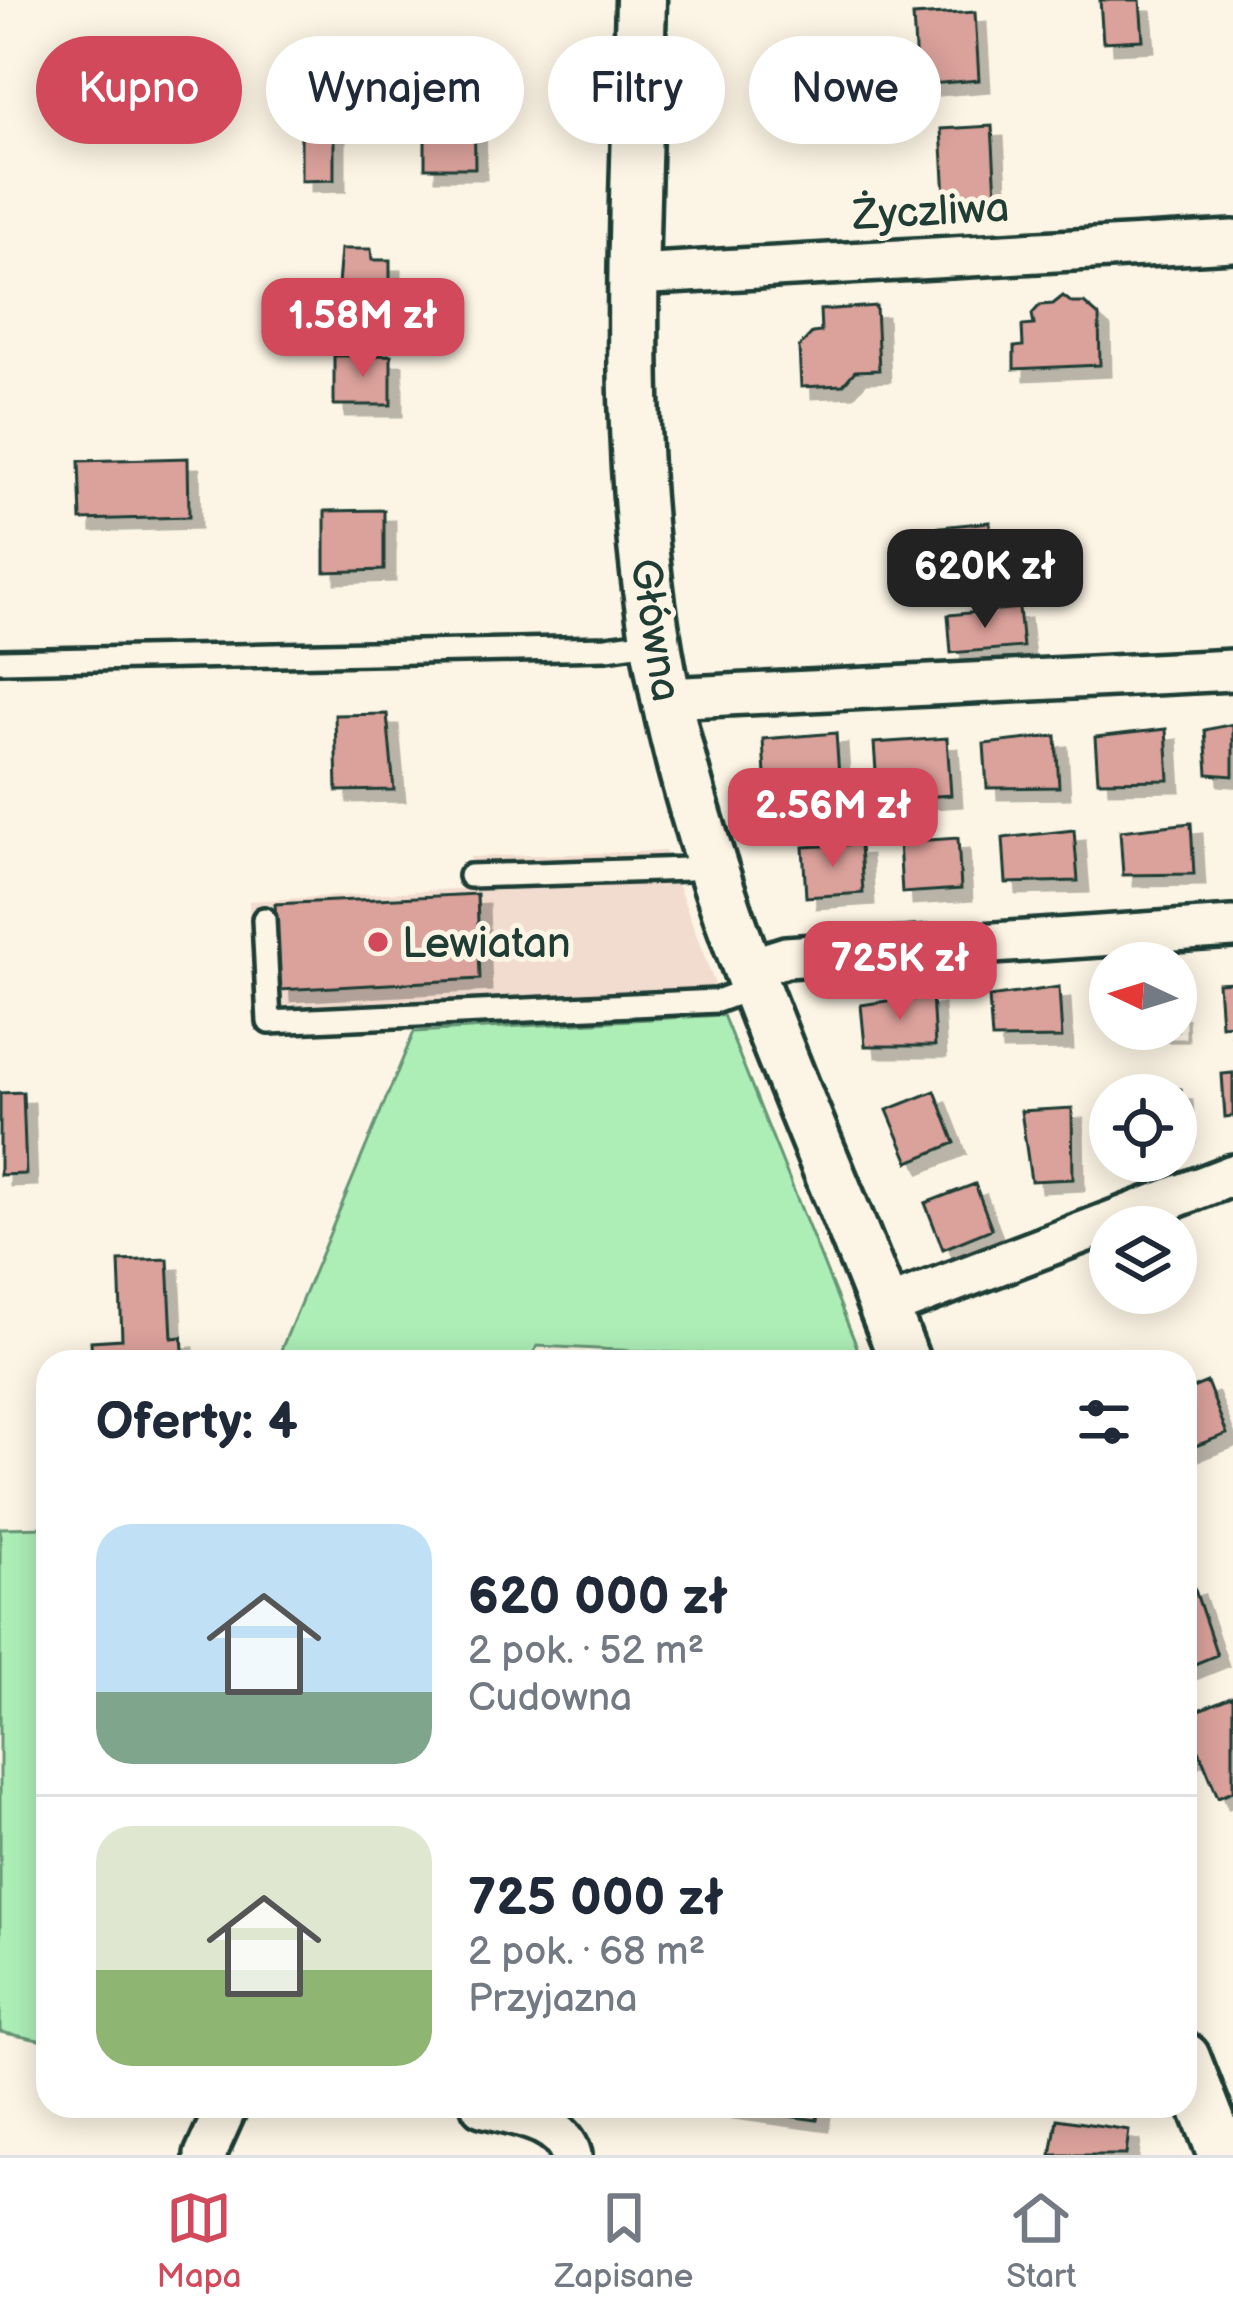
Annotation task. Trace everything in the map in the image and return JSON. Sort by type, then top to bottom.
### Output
[{"type":"street","name":"Główna","points":[[641,0],[634,275],[636,468],[666,698],[711,862],[752,978],[901,1350]]},
{"type":"street","name":"Życzliwa","points":[[634,275],[1233,241]]},
{"type":"street","points":[[666,698],[1233,670]]},
{"type":"street","points":[[752,978],[786,957],[1233,927]]},
{"type":"street","points":[[885,1308],[1233,1175]]},
{"type":"street","points":[[1197,2089],[1223,2155]]},
{"type":"street","points":[[205,2155],[222,2118]]},
{"type":"street","points":[[523,2118],[544,2124],[568,2142],[571,2155]]},
{"type":"lane","points":[[0,661],[607,648],[656,641]]},
{"type":"lane","points":[[470,876],[689,869],[711,862]]},
{"type":"lane","points":[[264,920],[269,1022],[717,1001],[752,978]]},
{"type":"shaded area","points":[[665,851],[717,990],[253,1015],[249,901],[470,888],[470,857]]},
{"type":"green space","points":[[723,1015],[858,1350],[537,1346],[535,1350],[281,1350],[414,1032]]},
{"type":"green space","points":[[36,1527],[36,2040],[0,2032],[0,1528]]},
{"type":"building","points":[[1100,0],[1140,0],[1143,40],[1103,42]]},
{"type":"building","points":[[975,12],[979,80],[941,83],[941,36],[914,36],[913,16]]},
{"type":"building","points":[[992,126],[996,195],[945,197],[941,129]]},
{"type":"building","points":[[301,144],[334,144],[334,180],[301,181]]},
{"type":"building","points":[[425,144],[475,144],[475,168],[425,168]]},
{"type":"building","points":[[341,249],[371,249],[372,260],[390,260],[390,310],[336,309]]},
{"type":"building","points":[[1063,296],[1072,303],[1084,303],[1099,316],[1100,365],[1014,369],[1014,347],[1023,346],[1022,326],[1034,325],[1032,314],[1040,305],[1053,304]]},
{"type":"building","points":[[876,306],[879,370],[855,371],[843,385],[801,387],[799,347],[812,333],[821,332],[820,310]]},
{"type":"building","points":[[391,355],[391,405],[334,405],[334,356]]},
{"type":"building","points":[[188,458],[189,517],[81,520],[79,461]]},
{"type":"building","points":[[384,510],[384,570],[325,572],[325,511]]},
{"type":"building","points":[[990,522],[989,573],[935,578],[930,528]]},
{"type":"building","points":[[1019,608],[1023,647],[951,653],[948,615]]},
{"type":"building","points":[[387,714],[394,790],[337,791],[335,715]]},
{"type":"building","points":[[1233,724],[1233,776],[1208,774],[1205,730]]},
{"type":"building","points":[[1166,729],[1169,780],[1098,781],[1095,737]]},
{"type":"building","points":[[836,733],[840,790],[766,795],[763,739]]},
{"type":"building","points":[[1056,736],[1059,787],[987,788],[984,744]]},
{"type":"building","points":[[947,738],[951,795],[878,800],[874,743]]},
{"type":"building","points":[[1191,823],[1194,874],[1123,875],[1120,831]]},
{"type":"building","points":[[1074,830],[1078,881],[1006,883],[1003,838]]},
{"type":"building","points":[[958,838],[961,889],[902,893],[899,842]]},
{"type":"building","points":[[860,844],[863,893],[806,897],[803,847]]},
{"type":"building","name":"Lewiatan","points":[[477,894],[480,979],[280,990],[275,904]]},
{"type":"building","points":[[1233,982],[1233,1024],[1221,1025],[1218,983]]},
{"type":"building","points":[[1059,987],[1062,1038],[992,1039],[989,997]]},
{"type":"building","points":[[932,994],[935,1046],[865,1046],[861,1005]]},
{"type":"building","points":[[1233,1073],[1233,1116],[1225,1117],[1222,1074]]},
{"type":"building","points":[[935,1091],[955,1143],[909,1162],[887,1110]]},
{"type":"building","points":[[23,1092],[26,1174],[0,1175],[0,1093]]},
{"type":"building","points":[[1072,1108],[1073,1179],[1031,1181],[1021,1111]]},
{"type":"building","points":[[975,1184],[992,1229],[943,1249],[925,1203]]},
{"type":"building","points":[[168,1259],[172,1338],[182,1337],[183,1350],[91,1350],[91,1341],[122,1339],[119,1261]]},
{"type":"building","points":[[1207,1382],[1227,1434],[1197,1445],[1197,1386]]},
{"type":"building","points":[[1197,1596],[1217,1655],[1197,1663]]},
{"type":"building","points":[[1233,1696],[1233,1791],[1218,1797],[1197,1752],[1197,1711]]},
{"type":"building","points":[[1057,2119],[1129,2130],[1126,2155],[1051,2155]]},
{"type":"place","name":"Lewiatan","points":[[378,942]]}]
